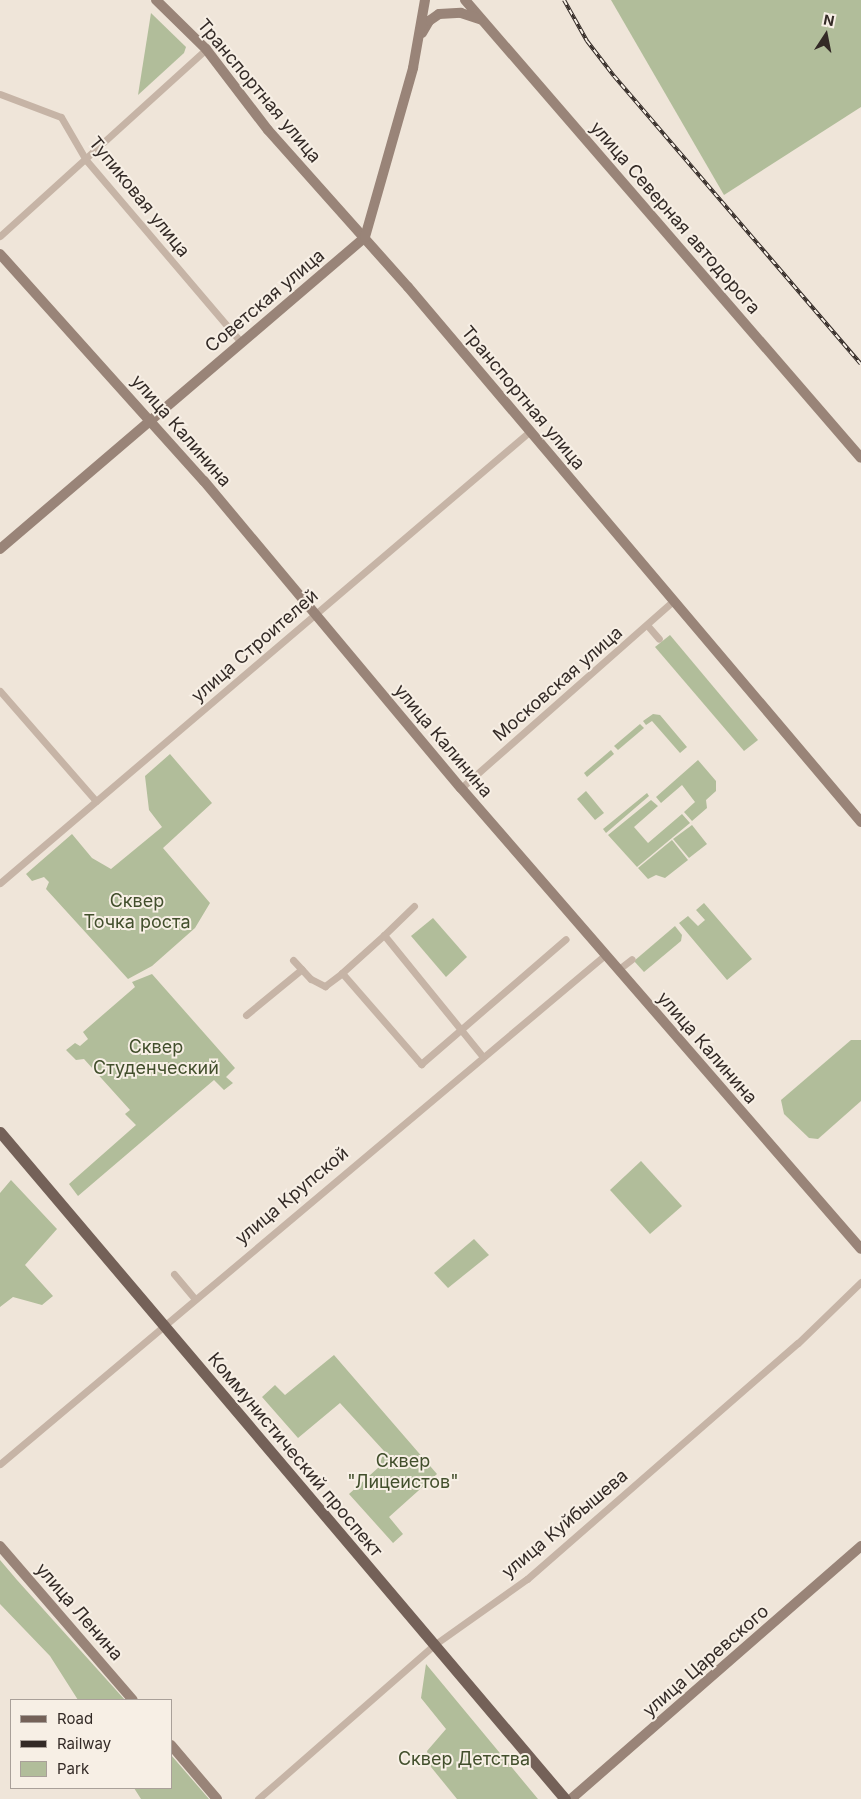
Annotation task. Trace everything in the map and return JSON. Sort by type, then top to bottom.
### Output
[{"type":"main road","name":"Коммунистический проспект","points":[[0,1132],[565,1799]]},
{"type":"street","name":"Транспортная улица","points":[[156,0],[206,49],[268,130],[365,237],[861,822]]},
{"type":"street","points":[[365,237],[421,36],[425,0]]},
{"type":"street","name":"улица Северная автодорога","points":[[465,0],[861,458]]},
{"type":"street","points":[[421,36],[429,21],[439,14],[461,13],[482,20]]},
{"type":"street","points":[[0,236],[86,160],[206,49]]},
{"type":"street","name":"Тупиковая улица","points":[[0,94],[60,117],[86,160],[240,341]]},
{"type":"street","name":"Советская улица","points":[[0,549],[152,421],[240,341],[365,237]]},
{"type":"street","name":"улица Калинина","points":[[0,254],[152,421],[461,788],[606,954],[676,1039],[861,1249]]},
{"type":"street","name":"улица Строителей","points":[[0,883],[529,432]]},
{"type":"street","name":"Московская улица","points":[[461,788],[674,600]]},
{"type":"street","points":[[646,625],[659,639]]},
{"type":"street","points":[[0,691],[96,801]]},
{"type":"street","points":[[293,960],[316,983],[325,986],[342,973],[414,906]]},
{"type":"street","points":[[384,935],[456,1020],[461,1031],[483,1057]]},
{"type":"street","points":[[342,973],[421,1064],[566,939]]},
{"type":"street","name":"улица Крупской","points":[[0,1464],[194,1298],[606,954]]},
{"type":"street","points":[[619,970],[632,959]]},
{"type":"street","points":[[246,1015],[302,969]]},
{"type":"street","points":[[174,1274],[194,1298]]},
{"type":"street","name":"улица Куйбышева","points":[[258,1799],[434,1645],[527,1579],[798,1343],[861,1282]]},
{"type":"street","name":"улица Ленина","points":[[0,1546],[132,1699]]},
{"type":"street","name":"улица Царевского","points":[[571,1799],[861,1546]]},
{"type":"street","points":[[172,1746],[217,1799]]},
{"type":"green space","points":[[611,0],[861,0],[861,107],[724,195]]},
{"type":"green space","points":[[151,13],[186,47],[184,53],[138,95]]},
{"type":"green space","points":[[670,635],[758,740],[744,751],[655,647]]},
{"type":"green space","points":[[653,714],[660,715],[687,747],[680,753],[652,721],[646,725],[643,721]]},
{"type":"green space","points":[[640,724],[644,728],[618,750],[614,746]]},
{"type":"green space","points":[[611,750],[614,754],[587,777],[584,773]]},
{"type":"green space","name":"Сквер Точка роста","points":[[170,754],[212,803],[163,848],[210,903],[195,928],[152,966],[128,979],[46,889],[49,882],[44,877],[32,881],[26,874],[72,834],[92,858],[111,869],[162,827],[149,810],[145,776]]},
{"type":"green space","points":[[698,760],[716,781],[716,791],[706,800],[707,808],[692,821],[684,812],[695,802],[682,785],[661,803],[656,797]]},
{"type":"green space","points":[[586,791],[604,813],[595,820],[577,799]]},
{"type":"green space","points":[[647,793],[649,796],[606,833],[603,829]]},
{"type":"green space","points":[[651,800],[658,806],[634,827],[648,843],[682,814],[690,823],[637,867],[608,835]]},
{"type":"green space","points":[[692,825],[707,844],[689,858],[673,839]]},
{"type":"green space","points":[[672,840],[688,860],[665,878],[656,875],[648,879],[638,868]]},
{"type":"green space","points":[[704,903],[752,959],[727,980],[679,923],[688,916],[698,926],[705,920],[696,910]]},
{"type":"green space","points":[[433,918],[467,957],[446,977],[411,936]]},
{"type":"green space","points":[[675,926],[682,935],[681,941],[644,972],[634,961]]},
{"type":"green space","name":"Сквер Студенческий","points":[[152,974],[235,1068],[226,1077],[233,1083],[224,1090],[214,1080],[78,1196],[69,1184],[136,1125],[125,1114],[130,1110],[84,1059],[76,1060],[66,1050],[75,1043],[80,1046],[88,1039],[83,1032],[135,987],[132,982]]},
{"type":"green space","points":[[851,1040],[861,1040],[861,1101],[818,1139],[809,1138],[784,1114],[781,1100]]},
{"type":"green space","points":[[641,1161],[682,1206],[650,1234],[610,1190]]},
{"type":"green space","points":[[11,1180],[57,1229],[25,1265],[53,1296],[42,1305],[13,1297],[0,1307],[0,1193]]},
{"type":"green space","points":[[474,1239],[489,1255],[448,1288],[434,1273]]},
{"type":"green space","name":"Сквер \"Лицеистов\"","points":[[334,1355],[437,1474],[389,1517],[403,1534],[393,1543],[349,1494],[379,1467],[384,1451],[340,1403],[298,1438],[262,1397],[275,1385],[285,1395]]},
{"type":"green space","points":[[0,1560],[124,1699],[77,1699],[50,1656],[0,1604]]},
{"type":"green space","name":"Сквер Детства","points":[[426,1664],[538,1799],[457,1799],[431,1767],[427,1751],[446,1729],[421,1698]]},
{"type":"green space","points":[[172,1756],[209,1799],[141,1799],[135,1789],[172,1789]]},
{"type":"railway","points":[[564,0],[587,41],[614,76],[861,364]]}]
